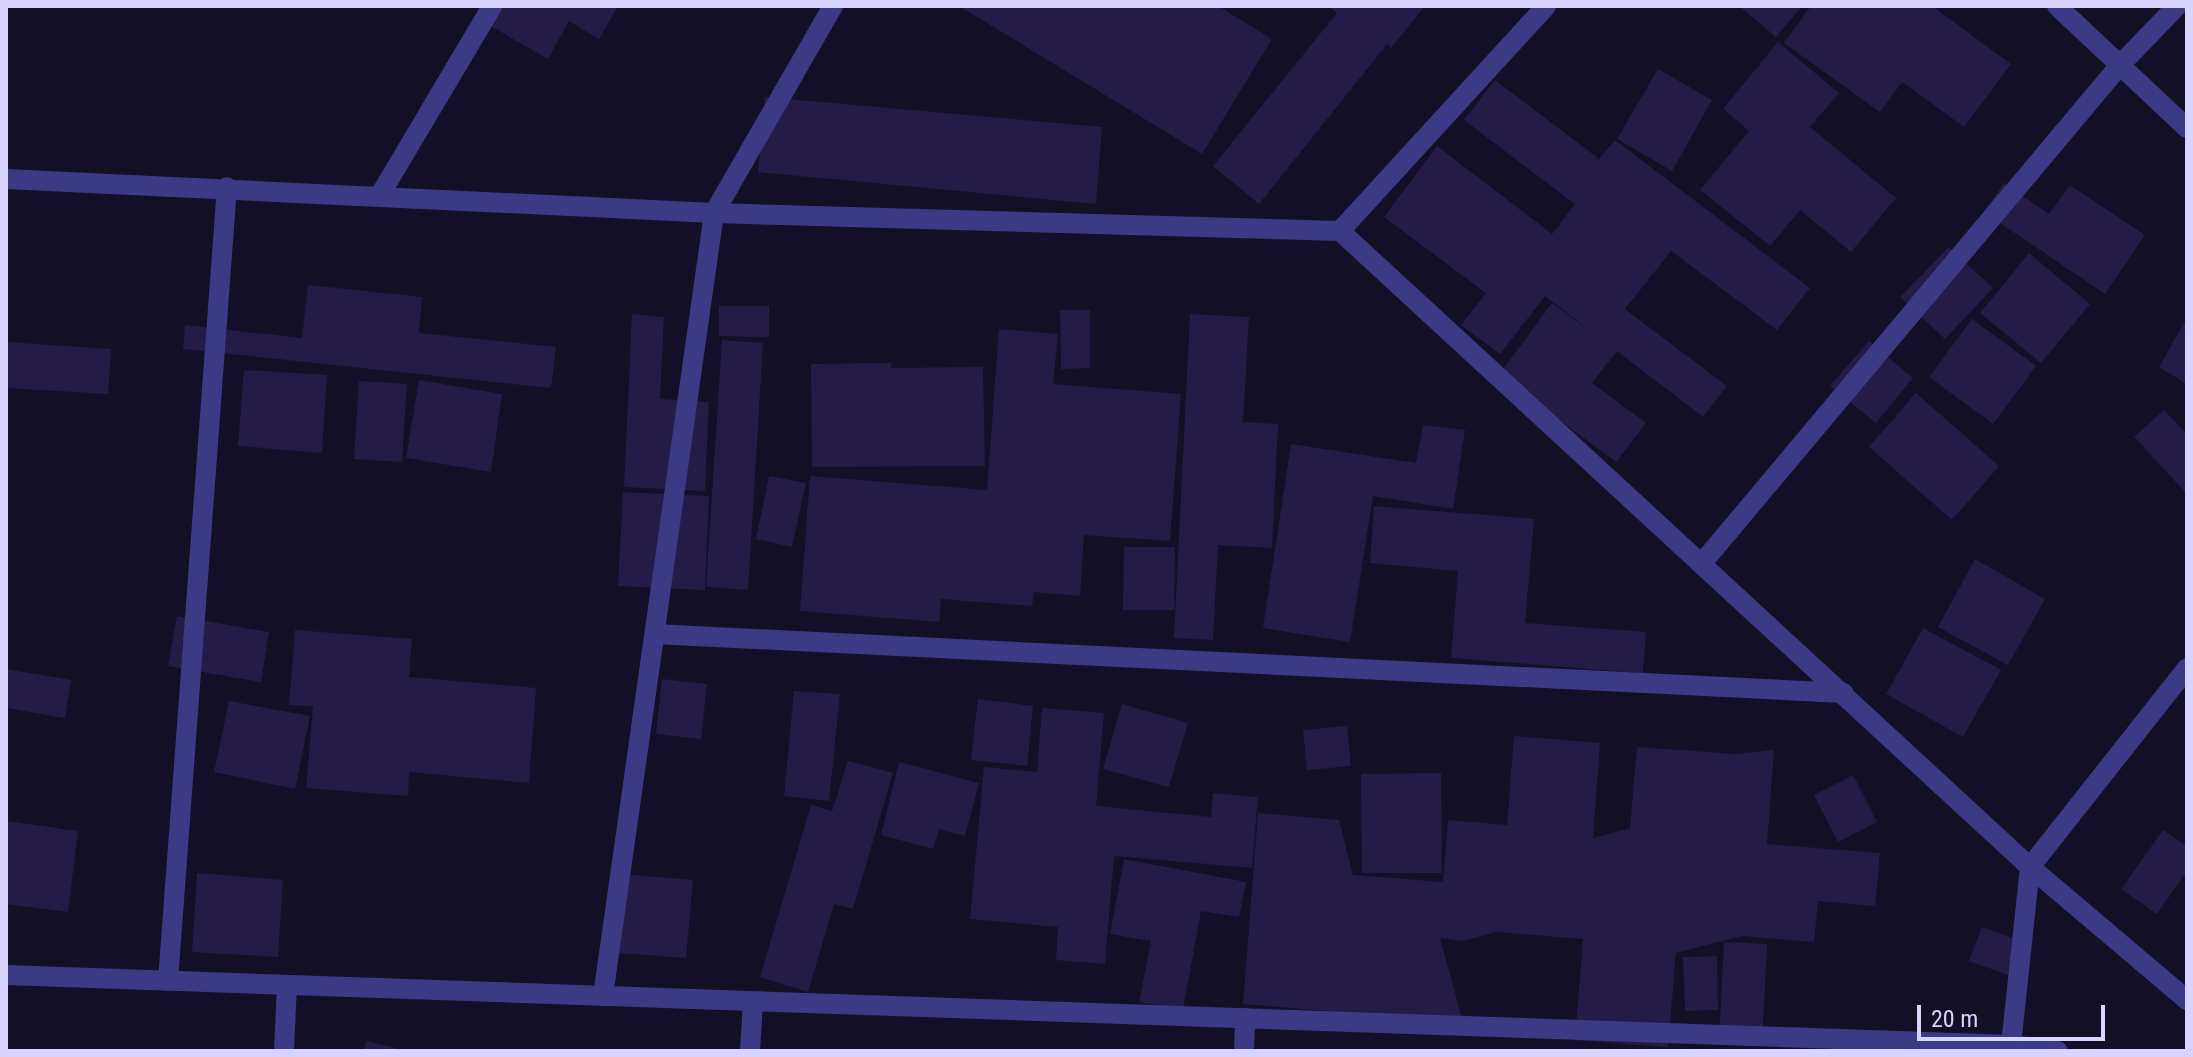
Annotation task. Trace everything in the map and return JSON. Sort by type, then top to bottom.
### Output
[{"type":"street","points":[[380,195],[492,6]]},
{"type":"street","points":[[603,996],[714,213],[833,6]]},
{"type":"street","points":[[1340,231],[1546,6]]},
{"type":"street","points":[[2057,6],[2187,128]]},
{"type":"street","points":[[1703,562],[2120,65],[2177,6]]},
{"type":"street","points":[[6,179],[227,187],[714,213],[1340,231],[1703,562],[2030,867],[2187,1000]]},
{"type":"street","points":[[168,981],[227,187]]},
{"type":"street","points":[[655,634],[1844,693]]},
{"type":"street","points":[[2011,1045],[2030,867],[2187,668]]},
{"type":"street","points":[[6,975],[1245,1018],[1670,1042],[2011,1045],[2058,1051]]},
{"type":"street","points":[[284,1051],[287,985]]},
{"type":"street","points":[[750,1051],[753,1002]]},
{"type":"street","points":[[1244,1051],[1245,1018]]},
{"type":"building","points":[[490,6],[618,6],[599,39],[569,21],[548,59],[482,21]]},
{"type":"building","points":[[959,6],[1218,6],[1272,39],[1202,154]]},
{"type":"building","points":[[1328,6],[1425,6],[1391,48],[1387,44],[1259,204],[1213,166],[1337,13]]},
{"type":"building","points":[[1739,6],[1802,6],[1776,37]]},
{"type":"building","points":[[1811,6],[1932,6],[2011,64],[1964,127],[1902,82],[1880,112],[1784,43]]},
{"type":"building","points":[[1778,42],[1839,93],[1810,127],[1896,198],[1851,252],[1800,210],[1770,246],[1700,190],[1749,131],[1723,109]]},
{"type":"building","points":[[1658,69],[1712,100],[1672,171],[1617,139]]},
{"type":"building","points":[[1495,80],[1599,159],[1615,140],[1810,288],[1777,330],[1671,251],[1625,309],[1727,386],[1703,417],[1617,351],[1592,383],[1646,423],[1616,462],[1499,375],[1552,303],[1597,336],[1545,296],[1500,354],[1461,325],[1486,293],[1384,217],[1437,146],[1552,234],[1575,204],[1464,120]]},
{"type":"building","points":[[765,97],[1102,127],[1096,204],[758,172]]},
{"type":"building","points":[[2004,183],[2049,214],[2070,185],[2145,235],[2105,294],[1984,212]]},
{"type":"building","points":[[1949,247],[1993,288],[1945,339],[1900,297]]},
{"type":"building","points":[[2029,253],[2090,304],[2041,363],[1980,313]]},
{"type":"building","points":[[308,285],[422,297],[419,333],[556,347],[551,388],[183,349],[185,325],[302,338]]},
{"type":"building","points":[[719,306],[769,306],[769,337],[719,336]]},
{"type":"building","points":[[1060,310],[1090,310],[1090,368],[1061,369]]},
{"type":"building","points":[[632,314],[664,317],[660,399],[709,402],[705,491],[624,487]]},
{"type":"building","points":[[1190,314],[1249,317],[1243,422],[1278,424],[1272,548],[1218,545],[1213,640],[1174,638]]},
{"type":"building","points":[[2187,318],[2187,384],[2159,367]]},
{"type":"building","points":[[1972,319],[2036,366],[1993,424],[1929,377]]},
{"type":"building","points":[[999,329],[1058,334],[1053,384],[1181,394],[1170,541],[1084,535],[1080,596],[1034,592],[1032,606],[941,599],[939,622],[800,611],[810,476],[987,490]]},
{"type":"building","points":[[722,340],[763,343],[748,590],[706,587]]},
{"type":"building","points":[[1869,341],[1913,378],[1876,423],[1830,386]]},
{"type":"building","points":[[6,342],[111,349],[108,394],[6,388]]},
{"type":"building","points":[[891,363],[891,368],[983,367],[985,466],[812,467],[811,364]]},
{"type":"building","points":[[244,370],[327,375],[322,453],[238,446]]},
{"type":"building","points":[[419,380],[502,394],[491,472],[406,458]]},
{"type":"building","points":[[359,381],[407,384],[402,462],[354,459]]},
{"type":"building","points":[[1916,393],[1999,466],[1952,520],[1869,447]]},
{"type":"building","points":[[2164,410],[2187,434],[2187,494],[2134,437]]},
{"type":"building","points":[[1423,425],[1465,430],[1453,509],[1373,496],[1350,642],[1263,628],[1291,444],[1416,463]]},
{"type":"building","points":[[769,476],[806,483],[792,547],[756,539]]},
{"type":"building","points":[[623,492],[709,496],[705,590],[618,586]]},
{"type":"building","points":[[1374,506],[1534,519],[1525,623],[1646,632],[1643,673],[1451,658],[1458,571],[1370,563]]},
{"type":"building","points":[[1124,547],[1175,547],[1174,610],[1123,610]]},
{"type":"building","points":[[1975,559],[2045,599],[2008,665],[1938,627]]},
{"type":"building","points":[[177,616],[269,632],[261,682],[168,666]]},
{"type":"building","points":[[1923,628],[2001,670],[1963,737],[1886,694]]},
{"type":"building","points":[[295,630],[412,639],[409,677],[536,688],[529,783],[409,772],[408,796],[306,788],[313,706],[289,705]]},
{"type":"building","points":[[6,669],[71,680],[65,718],[6,708]]},
{"type":"building","points":[[662,679],[707,684],[701,739],[656,734]]},
{"type":"building","points":[[794,691],[840,694],[829,801],[784,796]]},
{"type":"building","points":[[978,699],[1033,706],[1027,766],[971,760]]},
{"type":"building","points":[[229,701],[310,716],[295,789],[214,772]]},
{"type":"building","points":[[1122,704],[1188,723],[1169,787],[1103,769]]},
{"type":"building","points":[[1042,708],[1104,713],[1096,806],[1211,817],[1213,793],[1258,797],[1252,868],[1114,856],[1105,964],[1056,960],[1058,927],[970,919],[984,767],[1037,772]]},
{"type":"building","points":[[1347,726],[1351,766],[1307,770],[1303,730]]},
{"type":"building","points":[[1514,736],[1600,743],[1593,838],[1630,828],[1637,747],[1735,754],[1774,750],[1767,844],[1880,853],[1875,906],[1818,901],[1814,942],[1742,936],[1676,953],[1668,1047],[1575,1040],[1583,939],[1496,932],[1463,941],[1440,938],[1463,1022],[1243,1004],[1258,813],[1339,820],[1353,875],[1443,882],[1448,820],[1507,825]]},
{"type":"building","points":[[848,761],[893,773],[853,909],[834,904],[808,992],[760,977],[811,805],[832,811]]},
{"type":"building","points":[[899,762],[979,783],[965,836],[939,829],[933,849],[881,835]]},
{"type":"building","points":[[1441,773],[1442,873],[1362,873],[1361,774]]},
{"type":"building","points":[[1853,775],[1877,822],[1838,842],[1814,795]]},
{"type":"building","points":[[6,821],[78,831],[68,912],[6,904]]},
{"type":"building","points":[[2163,830],[2187,846],[2187,871],[2157,914],[2121,889]]},
{"type":"building","points":[[1124,859],[1246,882],[1239,917],[1201,911],[1183,1010],[1139,1002],[1151,941],[1110,934]]},
{"type":"building","points":[[197,873],[283,880],[278,957],[192,952]]},
{"type":"building","points":[[612,873],[693,880],[686,958],[604,952]]},
{"type":"building","points":[[1982,927],[2020,941],[2008,975],[1969,961]]},
{"type":"building","points":[[1724,942],[1767,944],[1762,1045],[1719,1042]]},
{"type":"building","points":[[1717,956],[1718,1010],[1685,1011],[1683,957]]},
{"type":"building","points":[[366,1041],[404,1050],[404,1051],[364,1051]]}]
